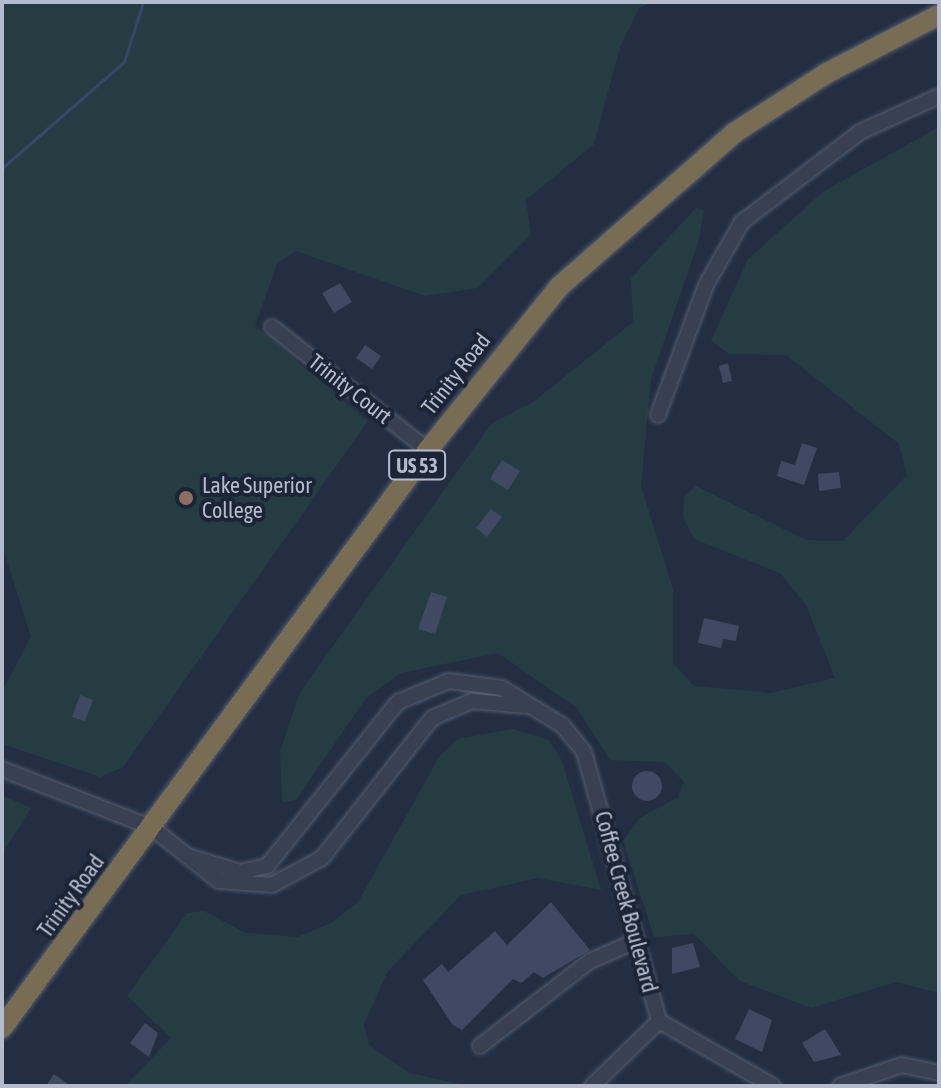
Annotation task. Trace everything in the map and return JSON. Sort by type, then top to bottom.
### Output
[{"type":"highway","name":"Trinity Road","points":[[2,1028],[428,450],[537,311],[653,197],[782,100],[939,15]]},
{"type":"street","points":[[658,415],[706,285],[742,222],[860,132],[939,96]]},
{"type":"street","name":"Trinity Court","points":[[272,327],[428,450]]},
{"type":"street","name":"Coffee Creek Boulevard","points":[[191,857],[240,872],[274,861],[387,712],[423,688],[481,682],[549,714],[590,767],[634,942],[659,1021],[773,1086]]},
{"type":"street","name":"Coffee Creek Boulevard","points":[[2,769],[151,827],[228,884],[291,880],[322,858],[432,718],[484,700],[549,714]]},
{"type":"street","points":[[480,1046],[590,961],[634,942]]},
{"type":"street","points":[[592,1086],[659,1021]]},
{"type":"street","points":[[840,1086],[902,1065],[939,1073]]},
{"type":"green space","points":[[2,2],[653,2],[639,8],[620,47],[594,144],[526,200],[531,234],[477,288],[425,296],[296,251],[277,264],[255,326],[368,421],[123,767],[100,777],[2,744],[2,691],[31,637],[2,545]]},
{"type":"green space","points":[[939,127],[939,993],[896,982],[811,1008],[740,981],[694,934],[654,937],[623,841],[640,818],[678,797],[684,782],[665,762],[610,760],[577,708],[498,653],[401,673],[366,698],[296,800],[282,802],[280,752],[299,694],[491,424],[533,402],[633,322],[631,278],[696,208],[704,211],[699,240],[651,379],[641,486],[673,589],[673,663],[694,686],[771,693],[835,678],[806,605],[780,573],[694,539],[683,517],[684,497],[696,486],[806,540],[843,541],[907,475],[899,444],[786,355],[729,354],[711,341],[748,259],[824,191]]},
{"type":"green space","points":[[513,729],[549,740],[562,761],[601,890],[538,878],[461,895],[388,971],[364,1024],[369,1045],[409,1073],[470,1086],[125,1086],[171,1038],[127,996],[187,913],[204,911],[246,933],[297,937],[331,923],[358,902],[439,757],[458,739]]},
{"type":"green space","points":[[2,795],[31,808],[2,854]]},
{"type":"building","points":[[340,283],[352,302],[334,313],[322,293]]},
{"type":"building","points":[[365,345],[381,356],[372,369],[356,358]]},
{"type":"building","points":[[728,363],[732,381],[723,383],[719,366]]},
{"type":"building","points":[[802,443],[817,448],[804,485],[777,476],[781,461],[795,465]]},
{"type":"building","points":[[502,460],[520,471],[508,490],[490,479]]},
{"type":"building","points":[[839,472],[841,488],[819,491],[818,474]]},
{"type":"building","points":[[491,509],[502,517],[487,537],[476,528]]},
{"type":"building","points":[[431,592],[447,597],[435,634],[418,629]]},
{"type":"building","points":[[704,618],[739,626],[736,641],[723,639],[721,648],[698,643]]},
{"type":"building","points":[[80,695],[93,700],[85,721],[72,717]]},
{"type":"building","points":[[647,771],[658,775],[662,786],[658,797],[647,801],[636,797],[632,786],[636,775]]},
{"type":"building","points":[[551,902],[590,950],[543,978],[534,972],[521,983],[513,979],[462,1030],[452,1024],[423,980],[442,964],[448,972],[495,931],[507,945]]},
{"type":"building","points":[[693,943],[700,967],[672,974],[672,948]]},
{"type":"building","points":[[749,1009],[772,1020],[762,1052],[735,1039]]},
{"type":"building","points":[[145,1023],[158,1033],[149,1057],[130,1043]]},
{"type":"building","points":[[825,1029],[841,1055],[814,1062],[802,1043]]},
{"type":"building","points":[[54,1074],[71,1086],[46,1086]]},
{"type":"waterway","points":[[2,168],[124,62],[143,2]]},
{"type":"place","name":"Lake Superior College","points":[[186,498]]}]
